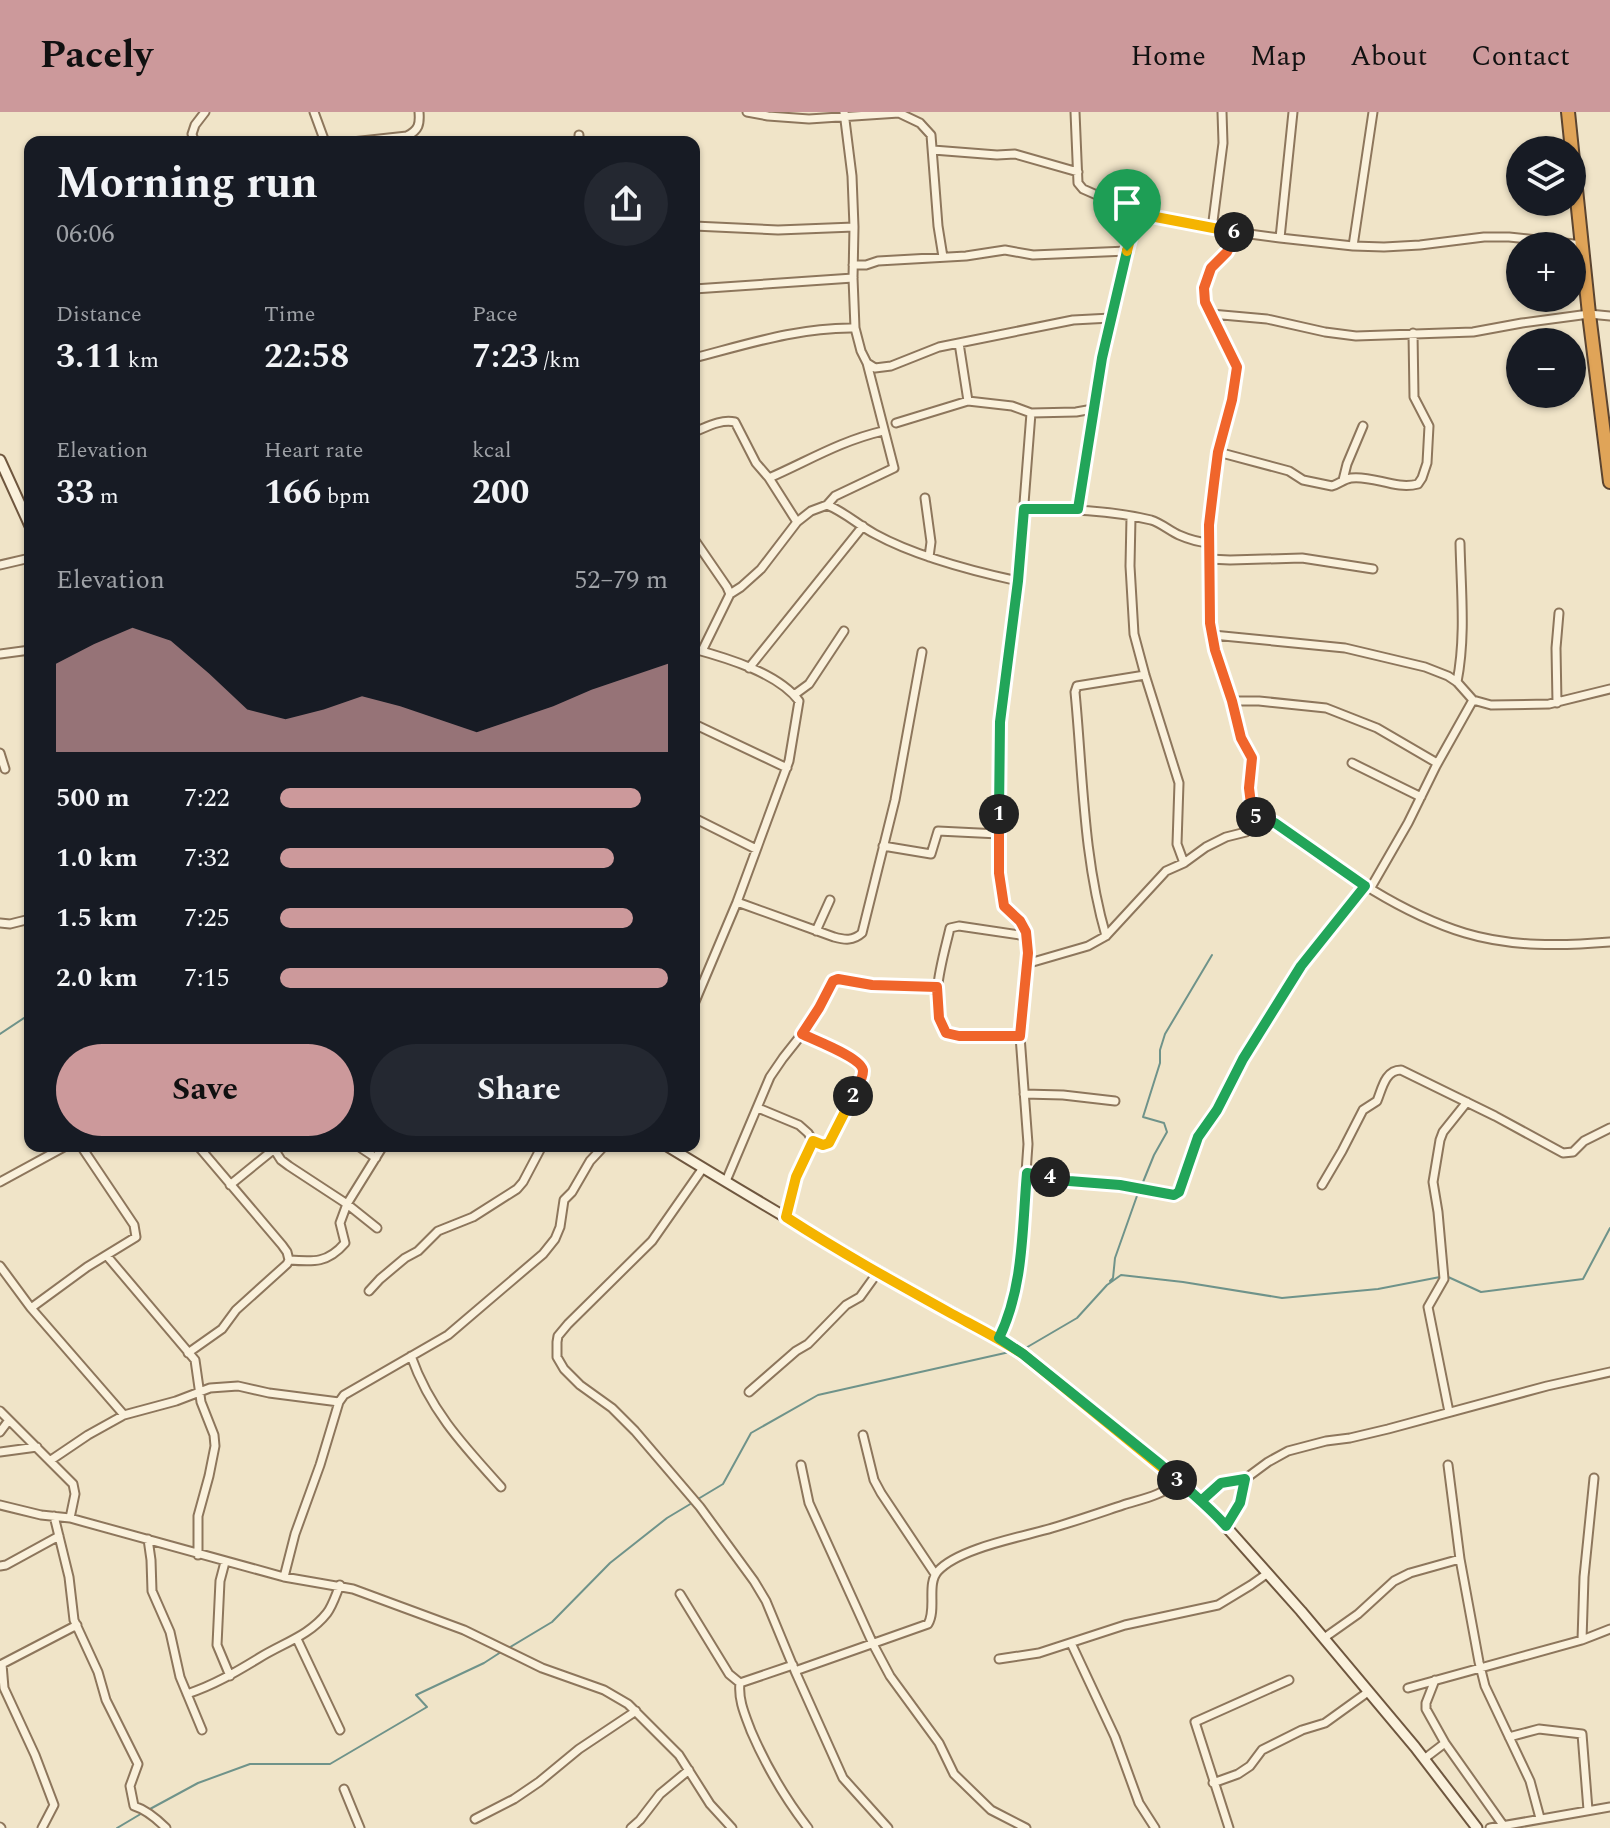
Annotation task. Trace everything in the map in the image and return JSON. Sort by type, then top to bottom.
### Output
[{"type":"highway","points":[[1568,112],[1582,232]]},
{"type":"highway","points":[[1586,280],[1607,424],[1610,482]]},
{"type":"main road","points":[[0,460],[24,513]]},
{"type":"main road","points":[[677,1152],[878,1272],[999,1338],[1023,1354],[1179,1481],[1226,1526],[1324,1638],[1477,1828]]},
{"type":"street","points":[[193,136],[195,125],[205,112]]},
{"type":"street","points":[[314,112],[323,136]]},
{"type":"street","points":[[407,136],[415,132],[420,124],[419,112]]},
{"type":"street","points":[[747,112],[809,119],[899,113],[926,128],[931,135],[933,150],[943,257]]},
{"type":"street","points":[[1075,112],[1078,183],[1083,189],[1140,214],[1237,233],[1353,246],[1420,245],[1506,237]]},
{"type":"street","points":[[1212,229],[1223,143],[1222,112]]},
{"type":"street","points":[[1280,238],[1293,112]]},
{"type":"street","points":[[1353,246],[1373,112]]},
{"type":"street","points":[[700,646],[730,594],[761,569],[797,522],[811,511],[827,505],[835,496],[894,468],[855,328],[852,176],[845,115]]},
{"type":"street","points":[[933,150],[1015,154],[1078,172]]},
{"type":"street","points":[[1078,509],[1102,358],[1136,216],[1140,214]]},
{"type":"street","points":[[700,226],[778,230],[854,227]]},
{"type":"street","points":[[1026,964],[1088,946],[1106,936],[1166,871],[1226,837],[1246,832],[1251,826],[1249,788],[1252,758],[1241,738],[1210,623],[1209,525],[1218,452],[1237,367],[1205,302],[1204,288],[1211,268],[1227,252],[1237,233]]},
{"type":"street","points":[[853,265],[1005,250],[1033,255],[1127,251]]},
{"type":"street","points":[[700,289],[853,278]]},
{"type":"street","points":[[1211,314],[1267,319],[1356,336],[1473,332],[1589,314],[1610,316]]},
{"type":"street","points":[[867,363],[875,368],[891,366],[939,347],[1073,320],[1111,318]]},
{"type":"street","points":[[700,356],[797,332],[855,328]]},
{"type":"street","points":[[1218,452],[1289,471],[1303,480],[1323,485],[1332,486],[1356,478],[1410,486],[1418,484],[1427,463],[1429,426],[1414,397],[1413,333]]},
{"type":"street","points":[[959,343],[968,401]]},
{"type":"street","points":[[896,423],[968,401],[1012,406],[1031,413],[1093,409]]},
{"type":"street","points":[[999,1338],[1007,1322],[1019,1273],[1027,1173],[1028,1144],[1020,1036],[1028,953],[1020,921],[1004,906],[999,873],[999,834],[1000,722],[1018,581],[1031,413]]},
{"type":"street","points":[[700,430],[727,420],[735,422],[756,463],[797,522]]},
{"type":"street","points":[[1343,480],[1363,426]]},
{"type":"street","points":[[769,478],[813,459],[827,449],[883,431]]},
{"type":"street","points":[[925,498],[931,542],[929,557]]},
{"type":"street","points":[[827,505],[875,534],[929,557],[1018,581]]},
{"type":"street","points":[[1024,509],[1078,509],[1156,521],[1176,534],[1209,543]]},
{"type":"street","points":[[1131,517],[1134,634],[1179,783],[1177,844],[1184,863]]},
{"type":"street","points":[[749,668],[863,526]]},
{"type":"street","points":[[1457,682],[1463,623],[1460,543]]},
{"type":"street","points":[[700,548],[730,594]]},
{"type":"street","points":[[1209,559],[1302,558],[1373,569]]},
{"type":"street","points":[[0,565],[24,559]]},
{"type":"street","points":[[1557,703],[1559,613]]},
{"type":"street","points":[[794,695],[809,684],[844,631]]},
{"type":"street","points":[[1213,635],[1345,648],[1425,667],[1457,682],[1473,700],[1491,705],[1557,703],[1610,689]]},
{"type":"street","points":[[0,654],[24,651]]},
{"type":"street","points":[[700,651],[749,668],[780,684],[799,701],[787,768],[700,990]]},
{"type":"street","points":[[737,902],[845,940],[862,933],[895,800],[922,652]]},
{"type":"street","points":[[1106,936],[1090,869],[1075,692],[1077,686],[1145,675]]},
{"type":"street","points":[[1027,1173],[1174,1195],[1179,1192],[1198,1137],[1217,1110],[1243,1059],[1301,966],[1367,888],[1408,823],[1473,700]]},
{"type":"street","points":[[1232,701],[1326,708],[1377,728],[1437,763]]},
{"type":"street","points":[[700,727],[787,768]]},
{"type":"street","points":[[0,753],[5,769]]},
{"type":"street","points":[[1352,763],[1421,797]]},
{"type":"street","points":[[1253,819],[1259,816],[1275,823],[1367,888],[1417,915],[1466,933],[1504,941],[1545,944],[1610,942]]},
{"type":"street","points":[[700,821],[756,849]]},
{"type":"street","points":[[883,846],[931,854],[938,831],[999,834]]},
{"type":"street","points":[[816,931],[830,900]]},
{"type":"street","points":[[0,923],[24,920]]},
{"type":"street","points":[[1020,1036],[959,1036],[946,1033],[939,1018],[937,987],[950,928],[959,926],[1026,936]]},
{"type":"street","points":[[726,1181],[770,1077],[802,1034],[833,981],[937,987]]},
{"type":"street","points":[[758,1108],[799,1125],[813,1141],[823,1145],[829,1143],[862,1076],[862,1065],[854,1058],[802,1034]]},
{"type":"street","points":[[1322,1185],[1363,1110],[1377,1101],[1380,1090],[1394,1070],[1401,1070],[1467,1102],[1563,1153],[1573,1152],[1584,1141],[1610,1128]]},
{"type":"street","points":[[1024,1094],[1115,1101]]},
{"type":"street","points":[[1449,1412],[1428,1307],[1444,1275],[1433,1182],[1443,1132],[1467,1102]]},
{"type":"street","points":[[786,1217],[796,1177],[813,1141]]},
{"type":"street","points":[[0,1182],[55,1152]]},
{"type":"street","points":[[31,1308],[87,1267],[136,1237],[135,1228],[85,1152]]},
{"type":"street","points":[[203,1152],[282,1245],[289,1260]]},
{"type":"street","points":[[230,1185],[271,1152]]},
{"type":"street","points":[[278,1152],[281,1160],[377,1228]]},
{"type":"street","points":[[367,1152],[376,1158]]},
{"type":"street","points":[[289,1260],[320,1260],[334,1256],[345,1243],[340,1223],[347,1204],[380,1152]]},
{"type":"street","points":[[369,1291],[438,1231],[473,1217],[517,1189],[539,1152]]},
{"type":"street","points":[[284,1577],[295,1534],[344,1395],[448,1335],[543,1254],[560,1227],[564,1200],[598,1152]]},
{"type":"street","points":[[703,1168],[652,1241],[558,1336],[557,1357],[580,1385],[612,1408],[635,1431],[700,1507],[754,1581],[766,1601],[843,1778],[888,1828]]},
{"type":"street","points":[[107,1256],[195,1360],[201,1402],[215,1446],[198,1516],[198,1555]]},
{"type":"street","points":[[188,1353],[222,1329],[236,1310],[265,1286],[289,1260]]},
{"type":"street","points":[[0,1266],[31,1308],[124,1415]]},
{"type":"street","points":[[749,1392],[808,1344],[846,1305],[860,1297],[878,1272]]},
{"type":"street","points":[[411,1356],[423,1386],[439,1413],[457,1439],[501,1487]]},
{"type":"street","points":[[1201,1501],[1221,1483],[1245,1479],[1288,1451],[1388,1429],[1610,1372]]},
{"type":"street","points":[[51,1460],[124,1415],[210,1388],[238,1386],[339,1402]]},
{"type":"street","points":[[0,1411],[73,1484],[75,1494],[70,1518]]},
{"type":"street","points":[[0,1432],[9,1420]]},
{"type":"street","points":[[863,1435],[874,1480],[935,1574]]},
{"type":"street","points":[[0,1452],[37,1447]]},
{"type":"street","points":[[801,1465],[809,1503],[890,1676],[939,1743],[954,1774],[991,1810],[1026,1828]]},
{"type":"street","points":[[1448,1465],[1460,1559],[1480,1668],[1485,1686],[1530,1781],[1540,1818]]},
{"type":"street","points":[[1582,1640],[1584,1577],[1594,1478]]},
{"type":"street","points":[[1226,1526],[1240,1503],[1245,1479]]},
{"type":"street","points":[[740,1683],[873,1644],[928,1624],[931,1620],[935,1574],[942,1566],[970,1552],[1147,1497],[1179,1481]]},
{"type":"street","points":[[0,1505],[70,1518],[284,1577],[340,1585],[464,1630],[542,1668],[604,1690],[628,1704],[679,1755],[710,1804],[732,1828]]},
{"type":"street","points":[[54,1516],[69,1577],[74,1620],[98,1672],[106,1700],[138,1764],[130,1786],[134,1806],[156,1818],[166,1828]]},
{"type":"street","points":[[0,1566],[59,1536]]},
{"type":"street","points":[[148,1539],[152,1591],[170,1632],[180,1677],[202,1730]]},
{"type":"street","points":[[1324,1638],[1358,1614],[1394,1581],[1410,1573],[1460,1559]]},
{"type":"street","points":[[225,1562],[220,1581],[217,1645],[230,1676]]},
{"type":"street","points":[[999,1659],[1039,1653],[1125,1625],[1218,1605],[1268,1573]]},
{"type":"street","points":[[187,1694],[230,1676],[297,1639],[329,1610],[340,1585]]},
{"type":"street","points":[[680,1594],[729,1674],[740,1683],[741,1703],[765,1764],[808,1828]]},
{"type":"street","points":[[42,1828],[54,1805],[4,1688],[2,1664],[77,1625]]},
{"type":"street","points":[[1408,1688],[1582,1640],[1610,1629]]},
{"type":"street","points":[[297,1639],[340,1730]]},
{"type":"street","points":[[1071,1643],[1115,1737],[1139,1803],[1155,1828]]},
{"type":"street","points":[[1229,1828],[1195,1722],[1289,1680]]},
{"type":"street","points":[[1435,1680],[1426,1709],[1445,1743],[1503,1825]]},
{"type":"street","points":[[1213,1783],[1250,1766],[1262,1750],[1302,1730],[1325,1723],[1368,1692]]},
{"type":"street","points":[[475,1819],[526,1790],[636,1711]]},
{"type":"street","points":[[1509,1737],[1539,1729],[1582,1734],[1588,1810]]},
{"type":"street","points":[[1424,1759],[1445,1743]]},
{"type":"street","points":[[631,1828],[660,1794],[689,1770]]},
{"type":"street","points":[[344,1789],[360,1828]]},
{"type":"street","points":[[1490,1828],[1610,1807]]},
{"type":"waterway","points":[[1141,1187],[1167,1132],[1164,1123],[1143,1117],[1160,1063],[1160,1050],[1165,1034],[1212,955]]},
{"type":"waterway","points":[[0,1034],[24,1018]]},
{"type":"waterway","points":[[1110,1281],[1138,1193]]},
{"type":"waterway","points":[[1446,1276],[1481,1292],[1583,1279],[1610,1228]]},
{"type":"waterway","points":[[1024,1349],[1077,1318],[1107,1285],[1121,1275],[1282,1298],[1378,1289],[1440,1277]]},
{"type":"waterway","points":[[698,1499],[723,1484],[751,1433],[818,1395],[1014,1351]]},
{"type":"waterway","points":[[507,1649],[552,1622],[610,1563],[667,1518],[692,1503]]},
{"type":"waterway","points":[[150,1809],[198,1783],[250,1764],[330,1764],[427,1707],[416,1695],[501,1652]]},
{"type":"waterway","points":[[117,1828],[144,1812]]},
{"type":"route","points":[[1127,251],[1102,358],[1078,509],[1024,509],[1000,722],[999,807],[1001,891],[1004,906],[1020,921],[1026,932],[1028,953],[1020,1036],[959,1036],[946,1033],[939,1018],[937,987],[833,981],[802,1034],[854,1058],[862,1065],[862,1076],[829,1143],[823,1145],[813,1141],[796,1177],[786,1217],[1023,1354],[1161,1465],[1226,1526],[1240,1503],[1245,1479],[1221,1483],[1201,1501],[1161,1465],[1081,1402],[1023,1354],[999,1338],[1007,1322],[1019,1273],[1027,1173],[1174,1195],[1179,1192],[1198,1137],[1217,1110],[1243,1059],[1301,966],[1365,886],[1275,823],[1259,816],[1253,819],[1249,788],[1252,758],[1241,738],[1215,650],[1210,623],[1209,525],[1218,452],[1237,367],[1205,302],[1204,288],[1211,268],[1227,252],[1237,233],[1140,214],[1136,216],[1127,251]]}]
